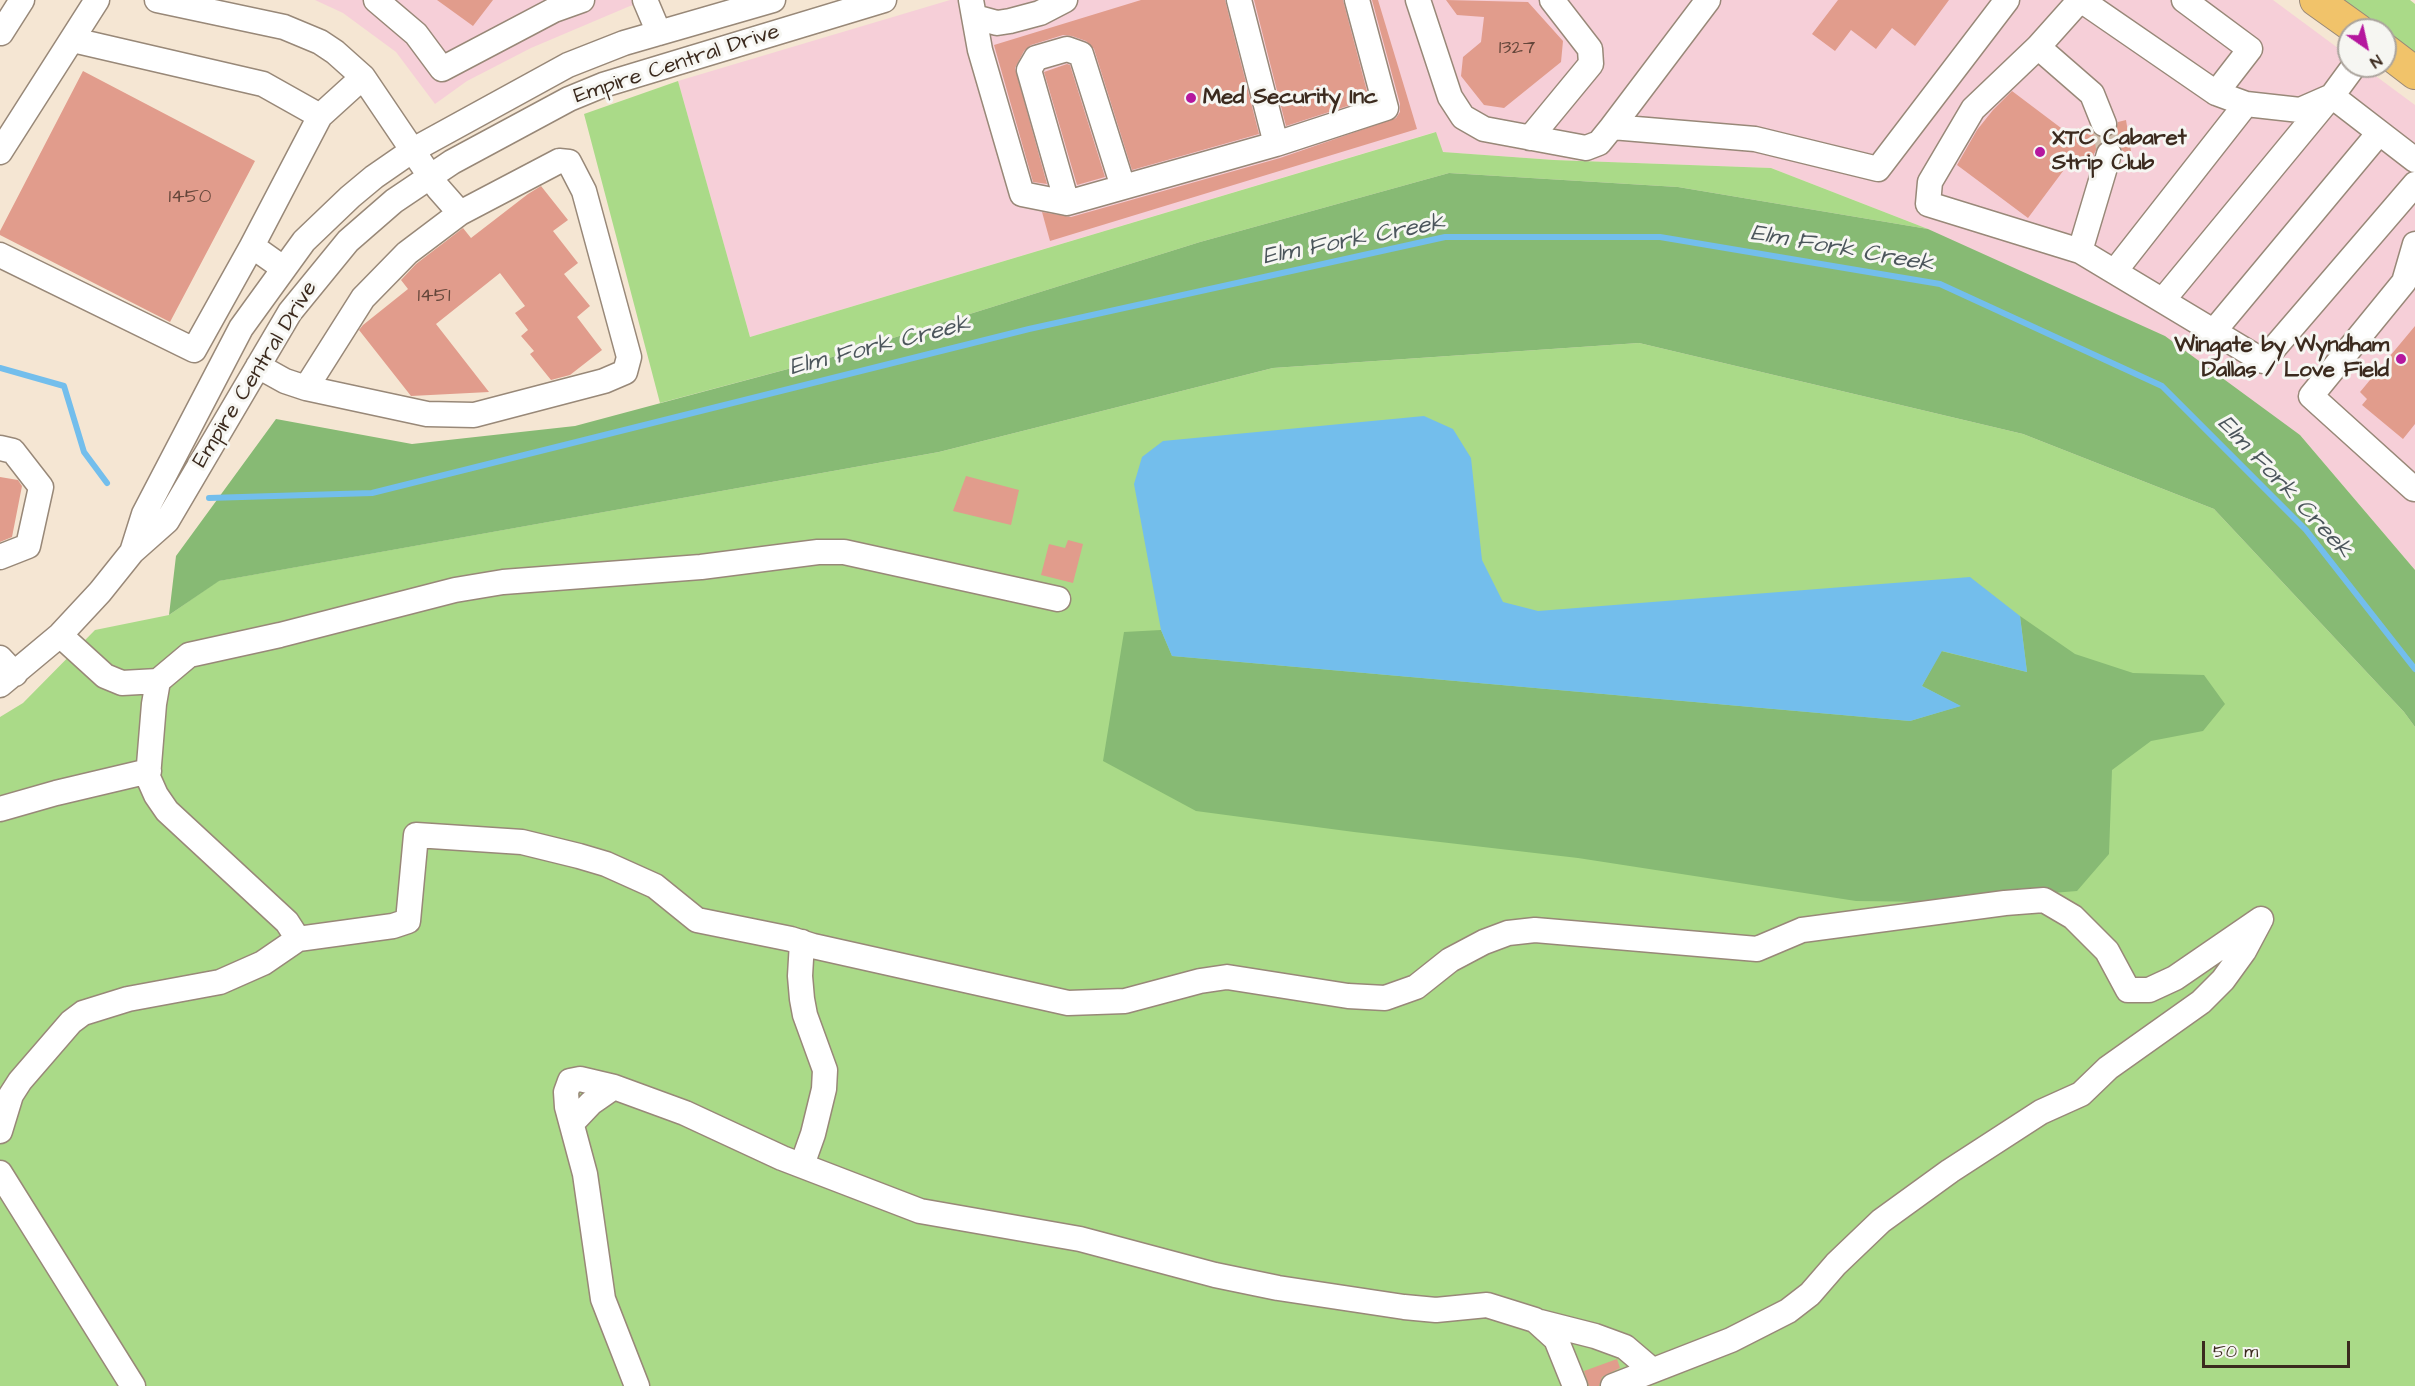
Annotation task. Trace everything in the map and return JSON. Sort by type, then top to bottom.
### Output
[{"type":"main road","points":[[2316,0],[2341,18]]},
{"type":"main road","points":[[2397,59],[2415,73]]},
{"type":"street","points":[[0,34],[22,0]]},
{"type":"street","points":[[0,152],[97,0]]},
{"type":"street","points":[[157,0],[244,9],[320,42],[350,64],[363,77],[429,176],[460,213]]},
{"type":"street","points":[[376,0],[416,34],[442,69],[554,10],[582,0]]},
{"type":"street","points":[[645,0],[659,33]]},
{"type":"street","name":"Empire Central Drive","points":[[132,552],[144,514],[242,328],[283,268],[327,217],[374,177],[413,150],[568,64],[659,33],[773,0]]},
{"type":"street","name":"Empire Central Drive","points":[[5,672],[60,635],[100,592],[132,552],[167,521],[290,312],[348,241],[370,220],[429,176],[569,99],[603,85],[884,0]]},
{"type":"street","points":[[973,8],[997,23],[1040,13],[1065,0]]},
{"type":"street","points":[[1239,0],[1276,144]]},
{"type":"street","points":[[973,8],[980,50],[1022,194],[1067,203],[1276,144],[1386,108],[1357,0]]},
{"type":"street","points":[[1418,0],[1450,97],[1463,117],[1484,129],[1586,148],[1599,143],[1708,0]]},
{"type":"street","points":[[1530,138],[1592,64],[1590,49],[1552,0]]},
{"type":"street","points":[[1612,127],[1755,139],[1878,169],[2007,0]]},
{"type":"street","points":[[2332,96],[2300,110],[2246,104],[2216,93],[2080,0],[2038,47],[1973,109],[1930,182],[1928,204],[2080,251],[2264,361],[2415,184]]},
{"type":"street","points":[[2184,0],[2250,49],[2216,93]]},
{"type":"street","points":[[73,40],[263,84],[320,116]]},
{"type":"street","points":[[2038,47],[2092,94],[2104,124]]},
{"type":"street","points":[[1067,203],[1029,70],[1036,58],[1067,49],[1081,54],[1123,187]]},
{"type":"street","points":[[0,255],[194,350],[320,116],[363,77]]},
{"type":"street","points":[[2163,300],[2345,78]]},
{"type":"street","points":[[2332,96],[2415,160]]},
{"type":"street","points":[[2115,271],[2246,104]]},
{"type":"street","points":[[2214,331],[2379,133]]},
{"type":"street","points":[[2080,251],[2109,154]]},
{"type":"street","points":[[258,366],[285,381],[306,388],[427,414],[474,415],[604,381],[625,372],[628,357],[623,334],[584,191],[569,162],[559,161],[460,213],[407,253],[363,298],[306,388]]},
{"type":"street","points":[[2415,244],[2404,282],[2311,396],[2415,488]]},
{"type":"street","points":[[252,246],[283,268]]},
{"type":"street","points":[[0,448],[13,451],[41,487],[28,546],[0,557]]},
{"type":"street","points":[[60,635],[105,676],[122,683],[158,681],[189,655],[280,635],[455,590],[503,582],[701,567],[818,552],[844,552],[1058,599]]},
{"type":"street","points":[[158,681],[148,777],[156,795],[167,811],[287,922],[298,939]]},
{"type":"street","points":[[0,809],[45,795],[149,771]]},
{"type":"street","points":[[0,1131],[12,1095],[20,1081],[64,1030],[83,1013],[128,999],[220,982],[263,963],[298,939],[393,926],[408,921],[416,835],[522,842],[579,856],[633,874],[655,886],[697,920],[1068,1003],[1125,1001],[1200,981],[1227,977],[1348,996],[1385,998],[1416,987],[1450,960],[1484,942],[1508,933],[1535,930],[1757,949],[1802,930],[2005,903],[2044,900],[2073,917],[2107,951],[2128,990],[2149,990],[2175,978],[2261,919],[2244,951],[2223,980],[2201,1002],[2108,1068],[2081,1094],[2041,1112],[1950,1171],[1881,1221],[1842,1257],[1810,1294],[1788,1311],[1731,1340],[1613,1386]]},
{"type":"street","points":[[802,942],[800,976],[802,999],[825,1070],[824,1089],[802,1166]]},
{"type":"street","points":[[637,1386],[603,1299],[585,1174],[566,1092],[570,1081],[580,1078],[614,1087],[685,1113],[802,1166],[920,1211],[1080,1239],[1195,1270],[1278,1288],[1437,1310],[1487,1305],[1625,1347],[1652,1370]]},
{"type":"street","points":[[0,1173],[133,1386]]},
{"type":"street","points":[[1535,1320],[1556,1339],[1575,1386]]},
{"type":"shaded area","points":[[315,0],[656,0],[630,6],[531,48],[467,81],[435,104],[396,52],[343,13]]},
{"type":"shaded area","points":[[950,0],[2273,0],[2337,47],[2337,78],[2378,78],[2415,105],[2415,570],[2300,435],[1928,229],[1771,168],[1554,160],[1442,152],[1435,132],[750,337],[678,81]]},
{"type":"green space","points":[[2343,0],[2410,0],[2415,4],[2415,53],[2397,40],[2397,18],[2367,18]]},
{"type":"green space","points":[[678,81],[750,337],[1436,132],[1443,152],[1554,160],[1771,168],[1928,229],[1678,187],[1449,173],[1200,242],[829,358],[660,403],[584,114]]},
{"type":"green space","points":[[1449,173],[1678,187],[1928,229],[2165,336],[2300,435],[2415,570],[2415,727],[2404,712],[2214,509],[2023,434],[1639,343],[1273,368],[939,452],[219,581],[169,615],[176,556],[276,419],[412,444],[575,426],[829,358],[1200,242]]},
{"type":"green space","points":[[1639,343],[2023,434],[2214,509],[2404,712],[2415,727],[2415,1386],[0,1386],[0,717],[23,703],[95,630],[169,615],[218,581],[939,452],[1273,368]]},
{"type":"green space","points":[[2020,616],[2075,654],[2133,673],[2204,675],[2225,704],[2203,731],[2151,741],[2112,770],[2109,854],[2077,891],[1939,902],[1856,901],[1578,858],[1196,811],[1103,761],[1124,632],[1161,630],[1172,656],[1910,721],[1960,706],[1922,686],[1941,651],[2027,672]]},
{"type":"water","points":[[1424,416],[1453,429],[1471,458],[1482,560],[1503,602],[1538,611],[1970,577],[2020,616],[2027,672],[1942,651],[1922,686],[1961,706],[1910,721],[1172,656],[1161,630],[1134,484],[1142,457],[1163,441]]},
{"type":"building","points":[[437,0],[493,0],[473,26]]},
{"type":"building","points":[[1141,0],[1225,0],[1259,134],[1132,170],[1094,49],[1086,41],[1063,35],[1031,45],[1024,51],[1015,68],[1047,184],[1033,182],[994,45]]},
{"type":"building","points":[[1254,0],[1343,0],[1369,99],[1286,126]]},
{"type":"building","points":[[1372,0],[1378,0],[1417,129],[1050,241],[1042,212],[1071,217],[1280,158],[1396,118],[1400,112],[1400,104]]},
{"type":"building","points":[[1446,0],[1528,2],[1563,41],[1561,62],[1504,108],[1484,105],[1461,76],[1463,57],[1481,42],[1484,17],[1457,15]]},
{"type":"building","points":[[1838,0],[1949,0],[1915,46],[1892,28],[1876,49],[1851,30],[1835,51],[1812,34]]},
{"type":"building","points":[[1070,65],[1105,177],[1077,185],[1044,72]]},
{"type":"building","points":[[83,71],[255,161],[170,322],[0,235],[0,231]]},
{"type":"building","name":"XTC Cabaret Strip Club","points":[[2012,91],[2065,131],[2090,126],[2096,135],[2109,137],[2115,132],[2118,122],[2126,120],[2131,151],[2123,152],[2119,144],[2106,140],[2099,144],[2093,156],[2072,159],[2028,218],[1957,165],[1977,130]]},
{"type":"building","points":[[541,186],[568,220],[553,231],[578,263],[564,274],[590,306],[577,317],[602,350],[570,375],[551,380],[530,354],[534,351],[521,336],[528,330],[515,313],[525,306],[500,273],[436,324],[489,392],[411,396],[359,330],[408,289],[401,280],[416,264],[463,228],[471,238]]},
{"type":"building","name":"Wingate by Wyndham Dallas / Love Field","points":[[2415,326],[2415,424],[2403,439],[2362,405],[2367,399],[2360,392]]},
{"type":"building","points":[[966,476],[1019,490],[1011,525],[953,511]]},
{"type":"building","points":[[0,477],[18,480],[22,486],[12,537],[0,542]]},
{"type":"building","points":[[1068,540],[1083,544],[1073,583],[1041,575],[1049,544],[1065,548]]},
{"type":"building","points":[[1617,1359],[1620,1368],[1602,1377],[1599,1386],[1589,1386],[1584,1371]]},
{"type":"waterway","name":"Elm Fork Creek","points":[[209,498],[372,493],[1029,329],[1445,237],[1660,237],[1940,284],[2162,386],[2306,530],[2415,669]]},
{"type":"waterway","name":"Elm Fork Creek","points":[[0,368],[64,386],[84,452],[107,483]]},
{"type":"tunnel","points":[[2104,124],[2109,154]]},
{"type":"place","name":"Med Security Inc","points":[[1191,98]]},
{"type":"place","name":"XTC Cabaret Strip Club","points":[[2040,152]]},
{"type":"place","name":"Wingate by Wyndham Dallas / Love Field","points":[[2401,359]]}]
